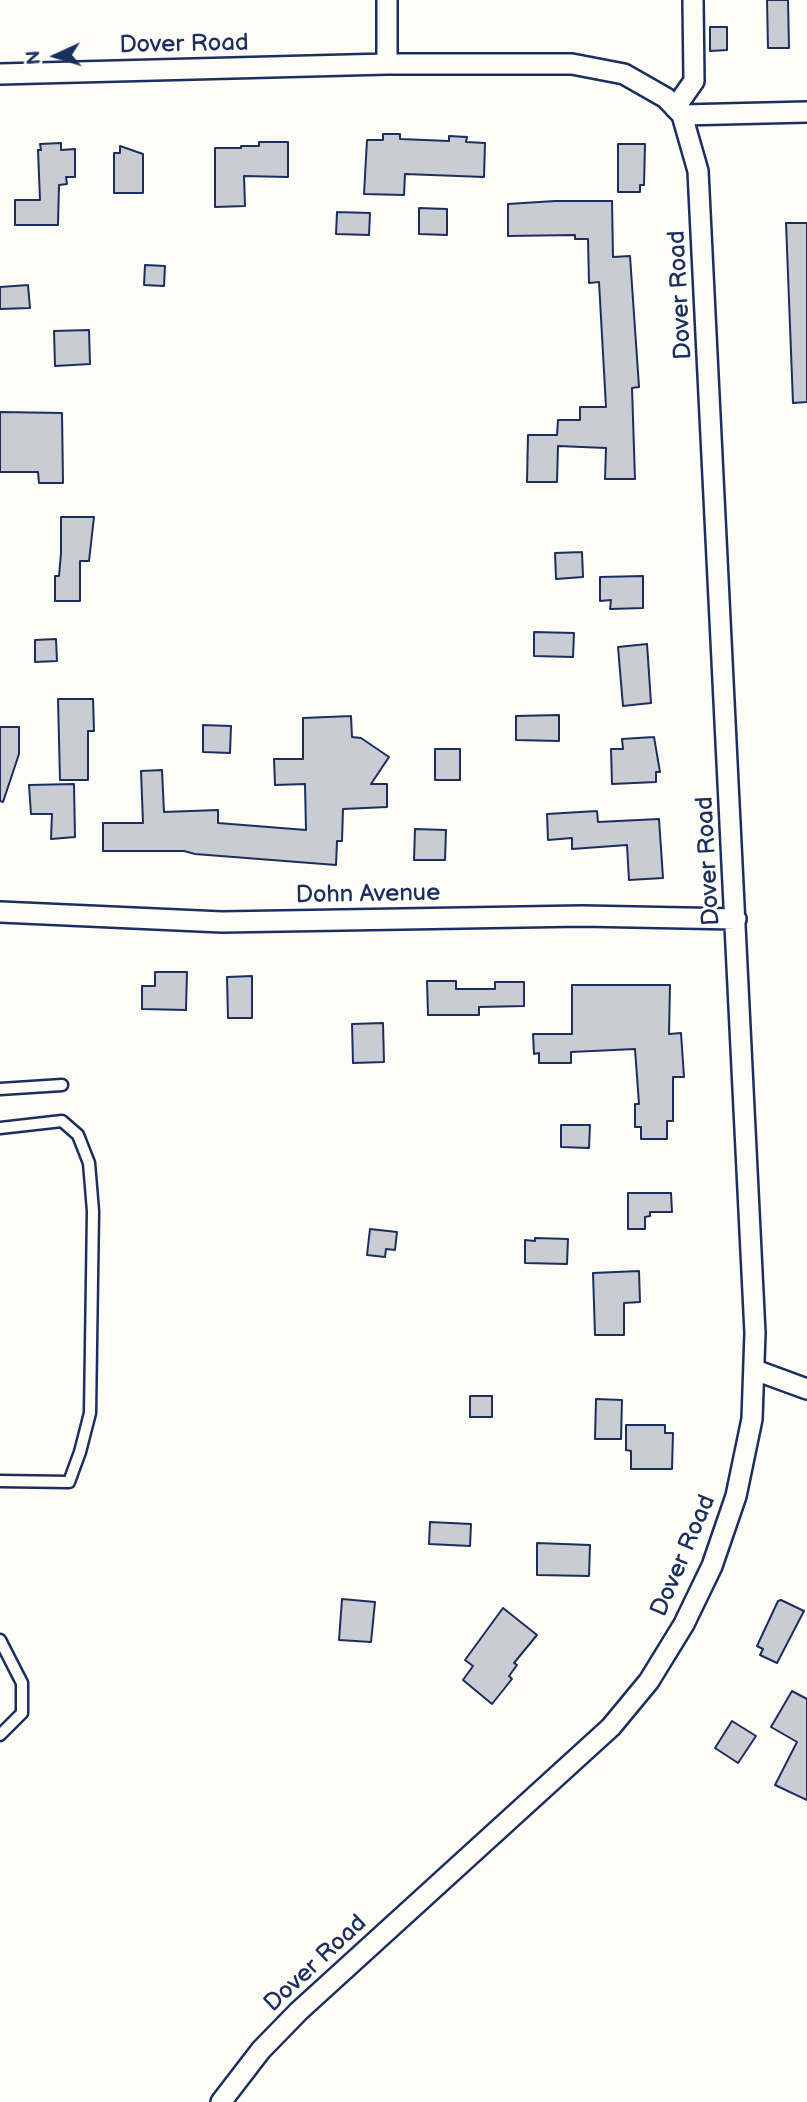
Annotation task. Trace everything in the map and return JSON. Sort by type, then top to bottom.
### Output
[{"type":"street","points":[[387,0],[387,64]]},
{"type":"street","points":[[693,0],[694,81],[679,112],[807,112]]},
{"type":"street","name":"Dover Road","points":[[0,74],[387,64],[572,64],[624,74],[666,99],[679,112],[698,172],[736,919],[755,1370],[752,1419],[736,1496],[712,1566],[684,1624],[649,1681],[591,1746],[299,2011],[261,2050],[221,2102]]},
{"type":"street","name":"Dohn Avenue","points":[[0,912],[222,922],[582,916],[736,919]]},
{"type":"street","points":[[755,1370],[807,1389]]},
{"type":"lane","points":[[0,1089],[62,1085]]},
{"type":"lane","points":[[0,1128],[62,1121],[78,1135],[89,1163],[93,1211],[90,1413],[80,1452],[69,1482],[0,1481]]},
{"type":"lane","points":[[0,1640],[22,1683],[22,1713],[0,1735]]},
{"type":"building","points":[[767,0],[788,0],[789,48],[768,48]]},
{"type":"building","points":[[710,27],[727,27],[727,50],[710,51]]},
{"type":"building","points":[[383,134],[400,134],[400,139],[449,141],[449,136],[467,137],[466,142],[485,143],[484,177],[405,174],[404,195],[364,194],[367,140],[383,140]]},
{"type":"building","points":[[259,142],[288,142],[288,177],[244,176],[245,206],[215,207],[215,148],[259,146]]},
{"type":"building","points":[[61,143],[61,150],[75,149],[75,177],[66,177],[67,184],[59,185],[58,225],[15,225],[15,200],[40,200],[40,144]]},
{"type":"building","points":[[618,144],[645,144],[644,185],[640,185],[640,192],[618,192]]},
{"type":"building","points":[[120,146],[143,154],[143,193],[114,193],[114,153],[120,153]]},
{"type":"building","points":[[612,201],[613,257],[630,256],[639,387],[632,388],[635,479],[605,479],[606,448],[558,446],[557,482],[527,482],[528,435],[557,435],[558,420],[580,420],[580,407],[606,407],[599,282],[589,283],[588,239],[575,239],[575,235],[508,236],[508,204]]},
{"type":"building","points":[[419,208],[447,209],[447,235],[419,234]]},
{"type":"building","points":[[337,212],[370,213],[369,235],[336,234]]},
{"type":"building","points":[[786,223],[807,223],[807,402],[793,403]]},
{"type":"building","points":[[145,265],[165,266],[164,286],[144,285]]},
{"type":"building","points":[[28,285],[30,308],[0,309],[0,287]]},
{"type":"building","points":[[89,330],[90,364],[55,366],[54,331]]},
{"type":"building","points":[[0,412],[62,413],[63,483],[39,483],[38,472],[0,472]]},
{"type":"building","points":[[61,517],[94,517],[89,561],[80,561],[80,601],[55,601],[55,576],[59,576],[61,553]]},
{"type":"building","points":[[582,552],[583,577],[556,579],[555,553]]},
{"type":"building","points":[[643,576],[643,608],[610,609],[611,600],[600,601],[600,577]]},
{"type":"building","points":[[534,632],[574,633],[573,657],[534,656]]},
{"type":"building","points":[[56,639],[57,661],[35,662],[35,640]]},
{"type":"building","points":[[647,644],[651,703],[623,706],[618,647]]},
{"type":"building","points":[[58,699],[93,699],[94,731],[88,731],[88,780],[60,780]]},
{"type":"building","points":[[559,715],[559,741],[516,740],[516,716]]},
{"type":"building","points":[[351,716],[352,737],[361,738],[389,757],[371,784],[387,784],[387,807],[343,809],[342,841],[337,841],[336,865],[184,851],[103,851],[103,823],[143,823],[141,771],[162,770],[164,812],[218,810],[218,823],[306,830],[305,784],[275,785],[274,759],[303,759],[303,718]]},
{"type":"building","points":[[203,725],[231,726],[230,753],[203,752]]},
{"type":"building","points":[[0,727],[19,727],[19,754],[3,802],[0,801]]},
{"type":"building","points":[[654,737],[660,772],[656,772],[656,782],[612,784],[611,749],[623,749],[622,739]]},
{"type":"building","points":[[435,749],[460,749],[460,780],[435,780]]},
{"type":"building","points":[[74,784],[75,837],[51,839],[52,814],[31,814],[29,785]]},
{"type":"building","points":[[597,811],[598,822],[659,819],[663,878],[629,880],[627,845],[572,849],[572,838],[548,840],[547,814]]},
{"type":"building","points":[[415,829],[446,830],[445,860],[414,860]]},
{"type":"building","points":[[155,972],[187,972],[186,1010],[142,1009],[142,986],[155,986]]},
{"type":"building","points":[[252,976],[252,1018],[228,1018],[227,977]]},
{"type":"building","points":[[427,981],[456,981],[456,989],[495,989],[495,982],[524,982],[524,1006],[479,1007],[479,1015],[428,1015]]},
{"type":"building","points":[[572,985],[670,985],[669,1034],[681,1033],[684,1077],[673,1077],[673,1121],[667,1121],[667,1139],[641,1139],[641,1127],[635,1127],[635,1104],[639,1104],[635,1049],[571,1052],[571,1063],[539,1063],[539,1053],[534,1054],[533,1034],[572,1034]]},
{"type":"building","points":[[383,1023],[384,1062],[353,1063],[352,1024]]},
{"type":"building","points":[[561,1125],[590,1125],[589,1148],[561,1147]]},
{"type":"building","points":[[628,1193],[671,1193],[672,1212],[650,1212],[650,1216],[645,1217],[645,1229],[628,1229]]},
{"type":"building","points":[[370,1229],[397,1232],[395,1250],[386,1249],[385,1257],[367,1255]]},
{"type":"building","points":[[535,1238],[568,1239],[567,1264],[525,1263],[525,1240],[535,1241]]},
{"type":"building","points":[[639,1271],[640,1302],[624,1303],[624,1335],[595,1335],[593,1273]]},
{"type":"building","points":[[470,1396],[492,1396],[492,1417],[470,1417]]},
{"type":"building","points":[[596,1399],[622,1400],[621,1439],[595,1439]]},
{"type":"building","points":[[626,1425],[665,1425],[665,1433],[673,1433],[672,1469],[631,1469],[631,1451],[626,1450]]},
{"type":"building","points":[[430,1522],[471,1524],[470,1546],[429,1544]]},
{"type":"building","points":[[537,1543],[590,1545],[589,1576],[537,1575]]},
{"type":"building","points":[[342,1599],[375,1602],[371,1642],[339,1640]]},
{"type":"building","points":[[778,1601],[804,1611],[777,1663],[760,1655],[763,1649],[757,1646]]},
{"type":"building","points":[[503,1608],[537,1635],[514,1663],[517,1665],[509,1676],[512,1679],[492,1704],[463,1680],[473,1666],[465,1660]]},
{"type":"building","points":[[792,1691],[807,1699],[807,1800],[775,1785],[797,1742],[771,1727]]},
{"type":"building","points":[[732,1721],[756,1736],[738,1763],[715,1748]]}]
